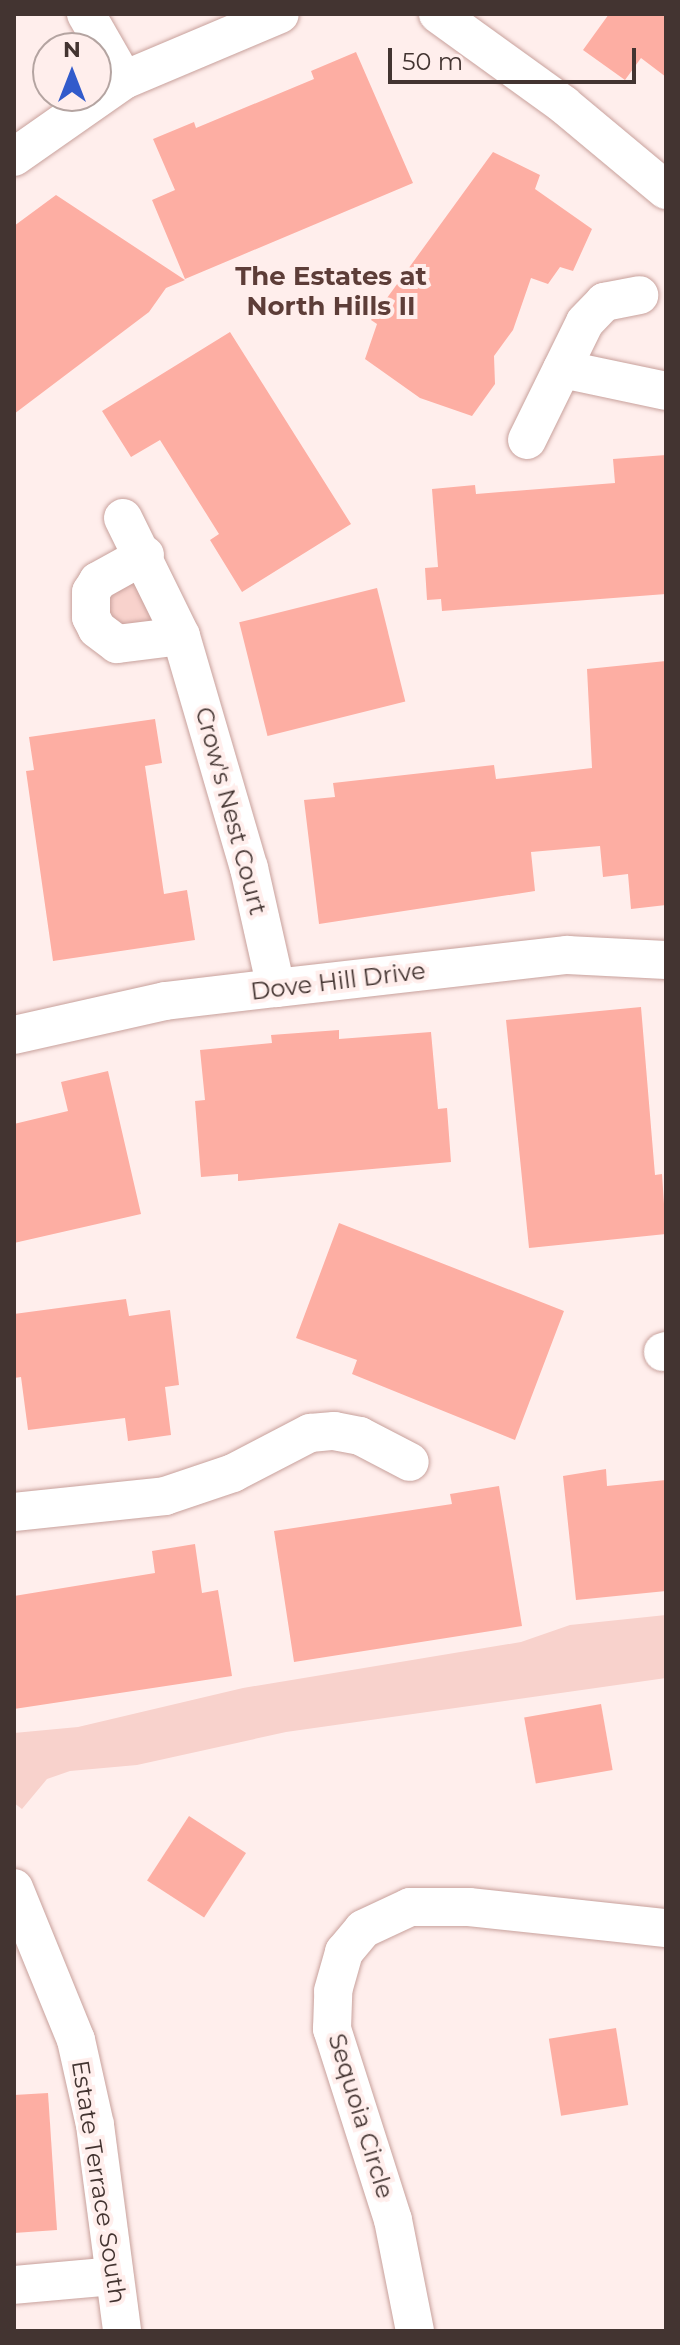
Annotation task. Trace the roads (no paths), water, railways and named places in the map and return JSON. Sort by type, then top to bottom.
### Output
[{"type":"street","points":[[86,14],[124,80]]},
{"type":"street","points":[[14,157],[124,80],[280,14]]},
{"type":"street","points":[[438,14],[564,105],[666,190]]},
{"type":"street","points":[[527,440],[585,322],[604,302],[639,295]]},
{"type":"street","points":[[562,369],[666,391]]},
{"type":"street","name":"Crow's Nest Court","points":[[123,518],[145,555],[181,636],[249,868],[276,988]]},
{"type":"street","points":[[145,555],[98,581],[91,592],[91,617],[97,629],[117,644],[181,636]]},
{"type":"street","name":"Dove Hill Drive","points":[[14,1035],[165,1001],[276,988],[567,955],[666,960]]},
{"type":"street","points":[[14,1512],[165,1496],[233,1473],[310,1433],[360,1436],[410,1462]]},
{"type":"street","name":"Estate Terrace South","points":[[17,1894],[76,2040],[95,2125],[122,2331]]},
{"type":"street","name":"Sequoia Circle","points":[[415,2331],[393,2220],[332,2029],[333,1991],[344,1952],[363,1929],[410,1907],[469,1907],[666,1928]]},
{"type":"street","points":[[14,2285],[114,2276]]},
{"type":"district","name":"The Estates at North Hills II","points":[[331,292]]}]
